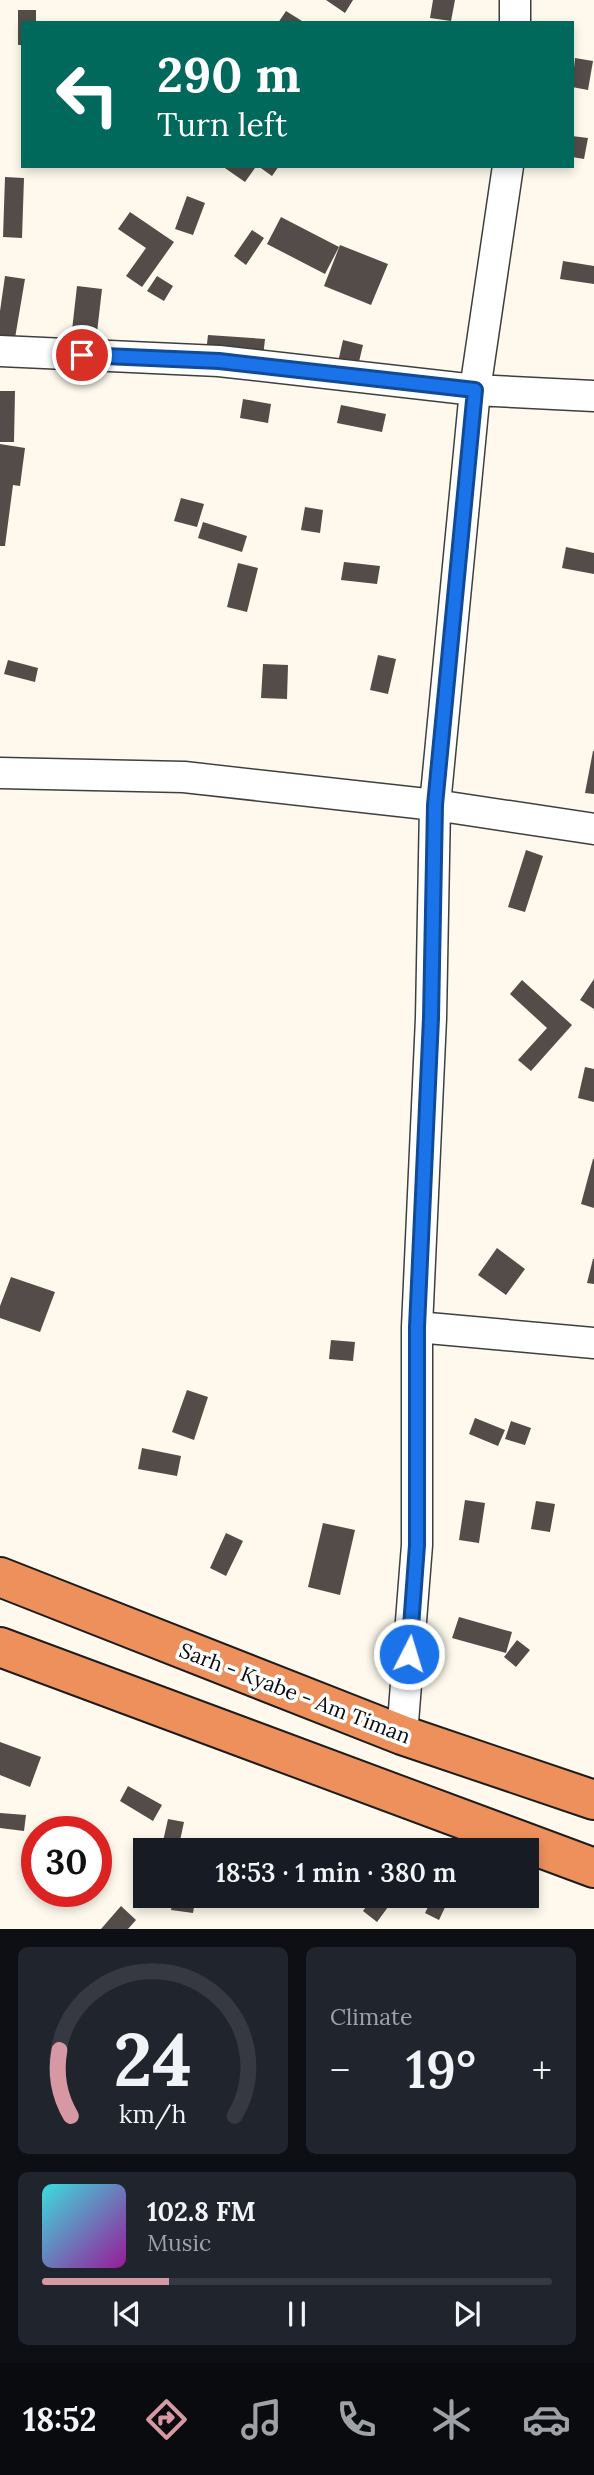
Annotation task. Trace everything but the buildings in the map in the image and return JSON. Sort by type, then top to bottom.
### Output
[{"type":"highway","name":"Sarh - Kyabe - Am Timan","points":[[0,1577],[402,1735],[594,1800]]},
{"type":"highway","points":[[0,1647],[594,1868]]},
{"type":"street","points":[[515,21],[516,0]]},
{"type":"street","points":[[402,1735],[417,1545],[417,1327],[431,1018],[435,805],[475,390],[508,168]]},
{"type":"street","points":[[0,351],[219,361],[475,390],[594,396]]},
{"type":"street","points":[[0,773],[184,777],[435,805],[594,828]]},
{"type":"street","points":[[417,1327],[594,1343]]},
{"type":"route","points":[[82,355],[219,361],[475,390],[435,805],[431,1018],[417,1327],[417,1545],[409,1654]]}]
